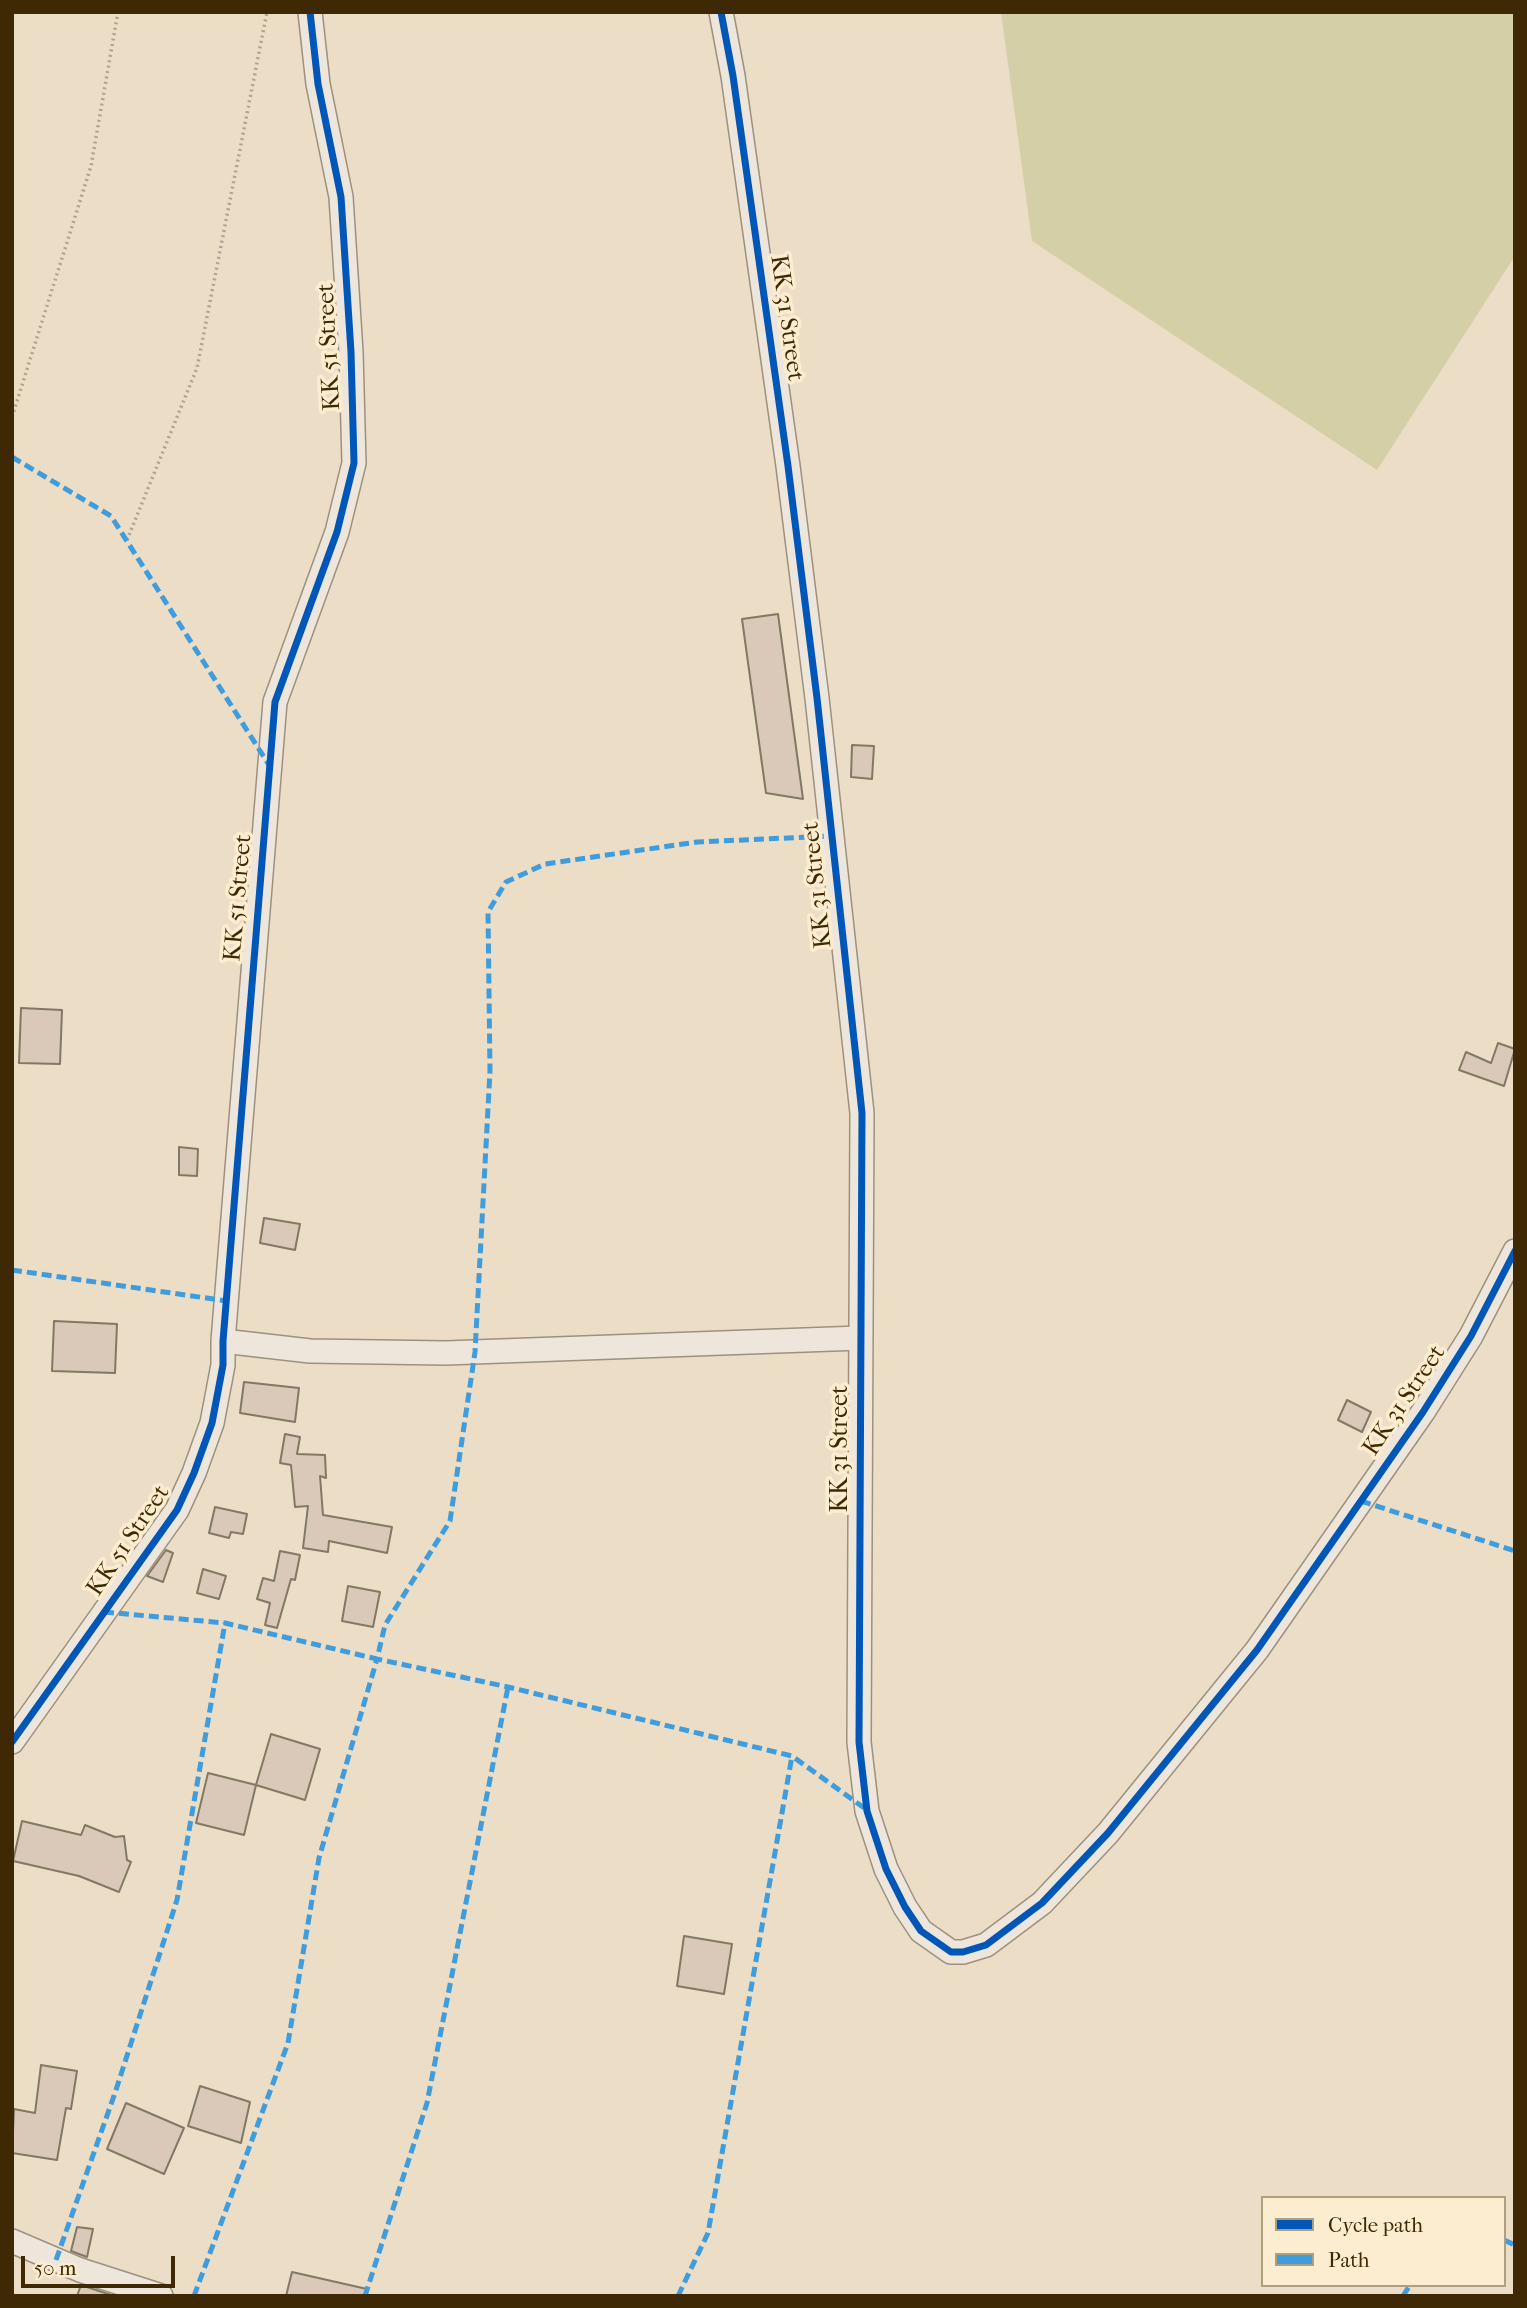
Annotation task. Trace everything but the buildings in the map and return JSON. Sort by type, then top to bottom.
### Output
[{"type":"street","name":"KK 51 Street","points":[[12,1742],[177,1510],[212,1423],[223,1365],[275,702],[337,532],[354,463],[351,352],[341,197],[318,84],[310,12]]},
{"type":"street","name":"KK 31 Street","points":[[721,12],[733,76],[788,466],[861,1099],[859,1742],[867,1811],[886,1868],[921,1931],[951,1952],[963,1952],[986,1945],[1042,1903],[1108,1833],[1257,1650],[1423,1412],[1471,1336],[1515,1251]]},
{"type":"street","points":[[223,1341],[310,1351],[446,1353],[860,1338]]},
{"type":"street","points":[[12,2241],[80,2270],[160,2296]]},
{"type":"path","points":[[12,417],[91,166],[118,12]]},
{"type":"path","points":[[127,540],[197,368],[267,12]]},
{"type":"shaded area","points":[[1001,12],[1515,12],[1515,256],[1377,470],[1032,241]]},
{"type":"marked path","points":[[12,457],[111,516],[269,765]]},
{"type":"marked path","points":[[104,1612],[225,1623],[377,1659],[385,1625],[450,1521],[475,1352],[490,1071],[488,912],[506,882],[545,864],[697,842],[832,836]]},
{"type":"marked path","points":[[12,1270],[227,1301]]},
{"type":"marked path","points":[[1361,1501],[1515,1551]]},
{"type":"marked path","points":[[56,2260],[115,2093],[177,1900],[225,1623]]},
{"type":"marked path","points":[[194,2296],[288,2043],[319,1858],[377,1659],[508,1687],[792,1756],[867,1810]]},
{"type":"marked path","points":[[365,2296],[427,2103],[508,1687]]},
{"type":"marked path","points":[[678,2296],[708,2233],[792,1756]]},
{"type":"marked path","points":[[1506,2241],[1515,2245]]},
{"type":"marked path","points":[[1403,2296],[1409,2287]]},
{"type":"cycle path","points":[[12,1742],[177,1510],[212,1423],[223,1365],[275,702],[337,532],[354,463],[351,352],[341,197],[318,84],[310,12]]},
{"type":"cycle path","points":[[721,12],[733,76],[788,466],[817,698],[862,1113],[859,1742],[867,1811],[886,1869],[905,1907],[921,1931],[951,1952],[963,1952],[986,1945],[1042,1903],[1108,1833],[1257,1650],[1423,1412],[1471,1336],[1515,1251]]}]
